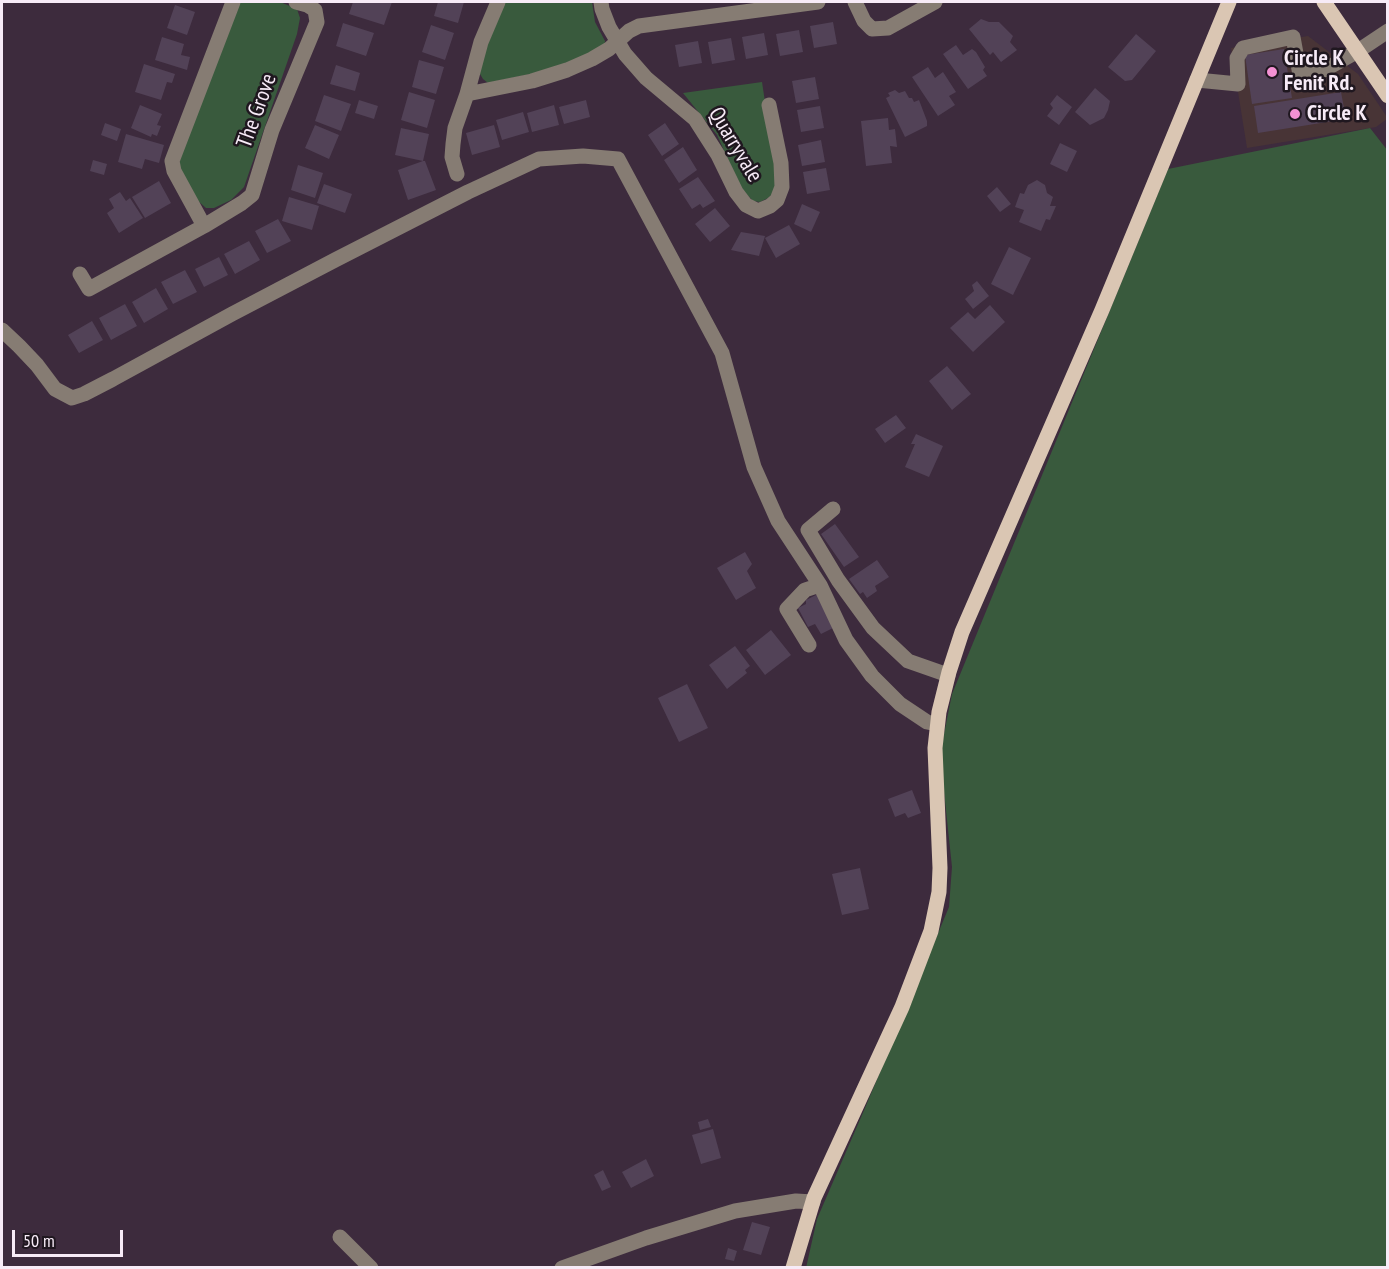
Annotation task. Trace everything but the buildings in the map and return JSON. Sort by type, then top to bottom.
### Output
[{"type":"main road","points":[[793,1268],[813,1202],[902,1007],[931,931],[939,892],[940,868],[935,748],[939,712],[962,632],[1097,321],[1229,2]]},
{"type":"main road","points":[[1324,2],[1388,96]]},
{"type":"street","points":[[204,226],[174,171],[172,161],[233,2]]},
{"type":"street","name":"The Grove","points":[[80,274],[88,289],[204,226],[252,195],[272,130],[316,21],[315,10],[296,2]]},
{"type":"street","points":[[457,174],[452,157],[456,128],[481,42],[498,2]]},
{"type":"street","name":"Quarryvale","points":[[601,2],[609,27],[625,54],[646,78],[695,118],[718,155],[736,192],[746,205],[758,211],[777,200],[782,187],[781,163],[770,105]]},
{"type":"street","points":[[467,94],[531,81],[567,70],[609,49],[629,31],[639,26],[758,5],[818,2]]},
{"type":"street","points":[[855,2],[864,21],[872,29],[888,28],[936,2]]},
{"type":"street","points":[[1197,80],[1238,84],[1237,58],[1243,48],[1293,37],[1300,75],[1324,70],[1388,31]]},
{"type":"street","points":[[2,330],[37,365],[55,389],[72,399],[304,276],[522,166],[539,159],[583,156],[618,159],[722,353],[754,467],[778,521],[820,585],[846,640],[872,676],[900,704],[927,722],[938,724]]},
{"type":"street","points":[[833,509],[808,530],[838,580],[873,628],[908,660],[948,675]]},
{"type":"street","points":[[809,645],[787,609],[805,590],[820,585]]},
{"type":"street","points":[[562,1268],[646,1238],[735,1211],[796,1201],[813,1202]]},
{"type":"street","points":[[340,1237],[371,1268]]},
{"type":"shaded area","points":[[1308,36],[1358,74],[1387,119],[1376,127],[1247,148],[1231,48]]},
{"type":"green space","points":[[234,2],[280,2],[297,9],[300,18],[297,34],[244,187],[231,200],[214,208],[206,208],[197,200],[180,168],[179,154]]},
{"type":"green space","points":[[505,2],[592,2],[595,22],[605,41],[604,48],[569,66],[488,83],[480,74],[479,65]]},
{"type":"green space","points":[[762,82],[777,181],[775,192],[760,202],[753,201],[741,188],[717,135],[683,93]]},
{"type":"green space","points":[[1370,128],[1388,151],[1387,1267],[806,1268],[817,1219],[949,907],[952,867],[940,754],[952,694],[1168,169]]},
{"type":"place","name":"Circle K Fenit Rd.","points":[[1272,72]]},
{"type":"place","name":"Circle K","points":[[1295,114]]}]
